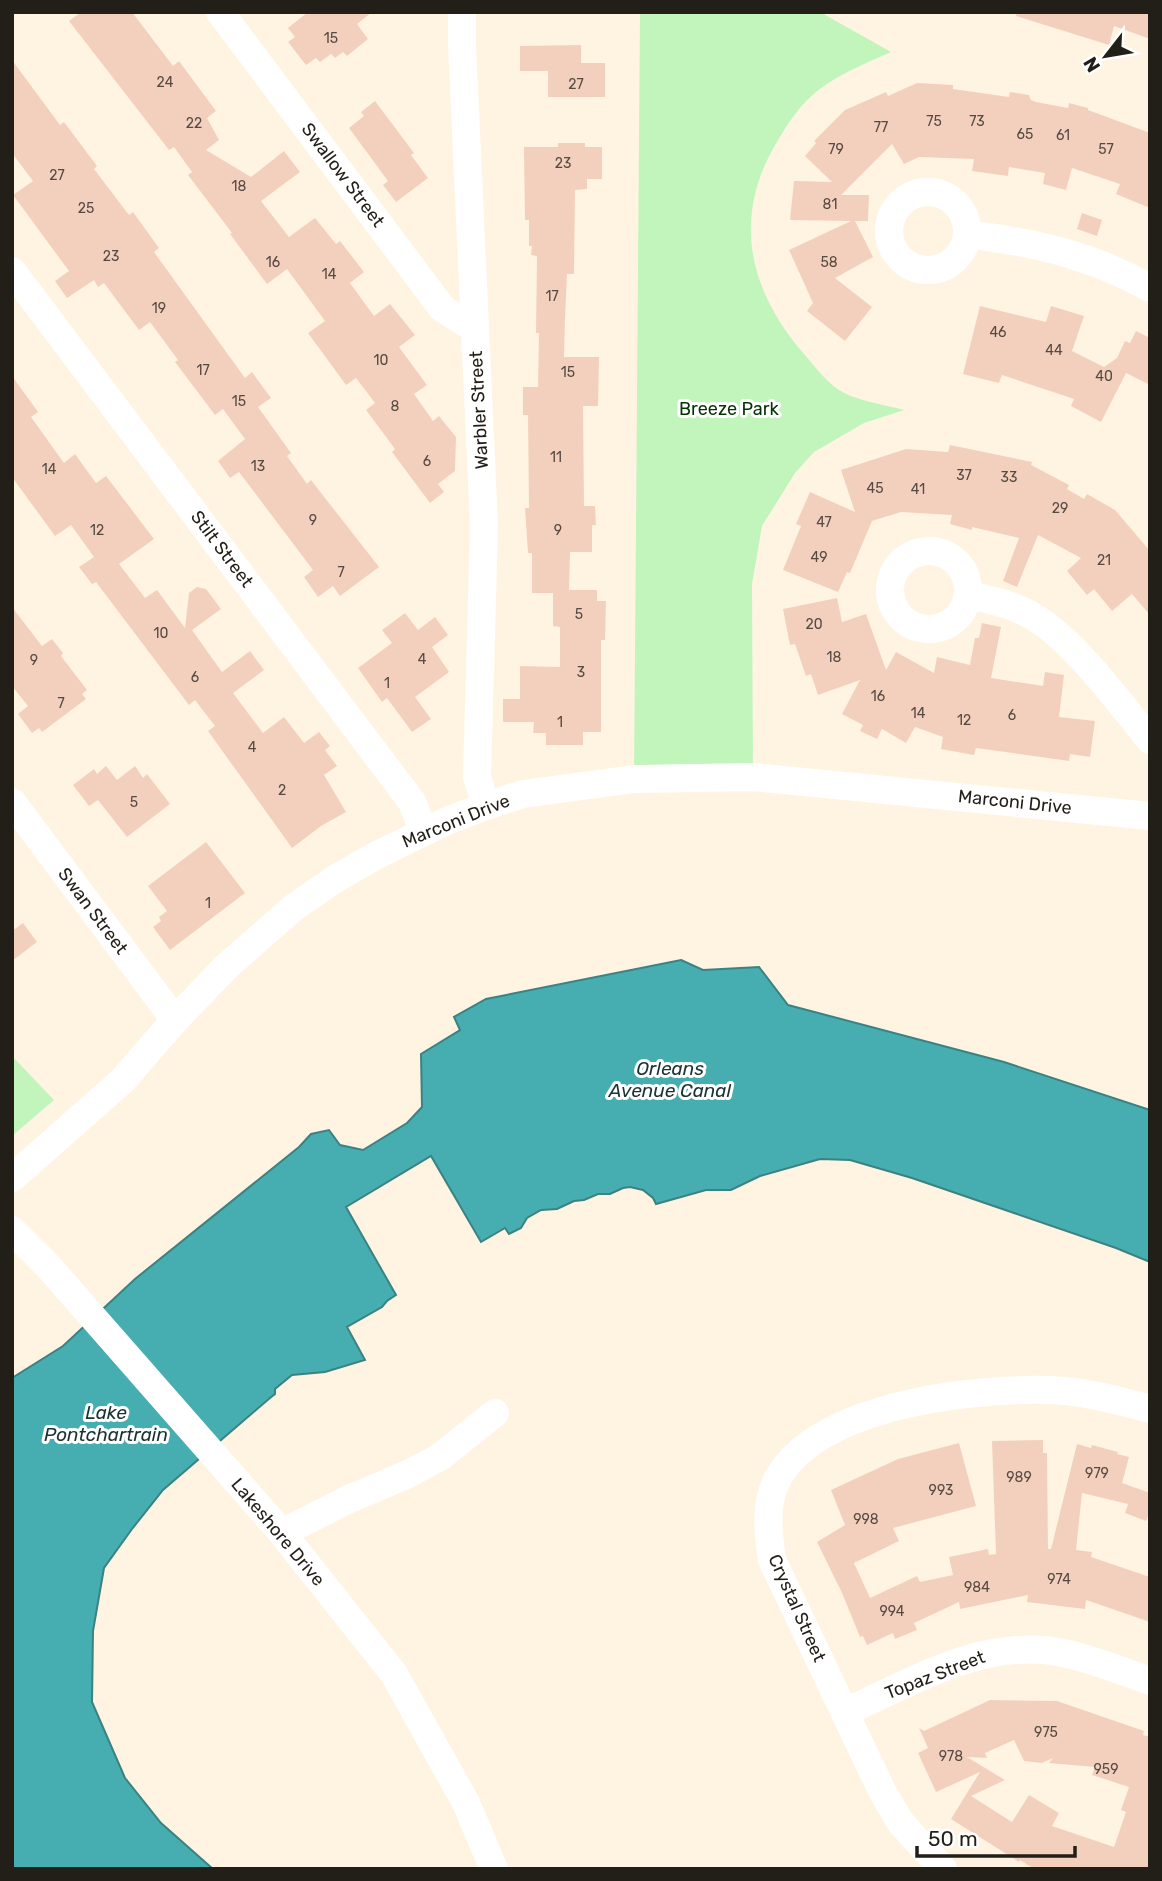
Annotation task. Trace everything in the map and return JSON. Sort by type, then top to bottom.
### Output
[{"type":"street","name":"Swallow Street","points":[[220,12],[442,308],[475,329]]},
{"type":"street","name":"Warbler Street","points":[[462,12],[484,526],[477,777],[486,806]]},
{"type":"street","points":[[967,234],[1021,241],[1075,254],[1150,288]]},
{"type":"street","name":"Stilt Street","points":[[12,271],[412,802],[424,832]]},
{"type":"street","points":[[968,595],[1002,602],[1026,612],[1058,633],[1150,740]]},
{"type":"street","name":"Marconi Drive","points":[[12,1178],[122,1081],[175,1020],[247,946],[293,908],[345,873],[424,832],[523,794],[634,779],[753,777],[1150,816]]},
{"type":"street","name":"Swan Street","points":[[12,802],[175,1020]]},
{"type":"street","name":"Lakeshore Drive","points":[[12,1230],[81,1304],[282,1533],[394,1674],[466,1803],[494,1869]]},
{"type":"street","name":"Crystal Street","points":[[943,1869],[901,1823],[883,1793],[772,1560],[768,1531],[769,1504],[779,1477],[806,1447],[847,1424],[871,1414],[926,1400],[989,1391],[1053,1390],[1150,1409]]},
{"type":"street","points":[[282,1533],[440,1457],[495,1413]]},
{"type":"street","name":"Topaz Street","points":[[845,1712],[971,1657],[1007,1651],[1061,1652],[1150,1681]]},
{"type":"green space","name":"Breeze Park","points":[[640,12],[820,12],[891,52],[834,80],[805,103],[777,142],[763,170],[754,198],[751,226],[759,280],[786,331],[821,374],[839,390],[861,399],[904,410],[864,423],[814,452],[795,473],[762,526],[752,584],[753,777],[634,779]]},
{"type":"green space","points":[[12,1056],[54,1100],[12,1136]]},
{"type":"water","name":"Orleans Avenue Canal","points":[[681,960],[703,970],[759,967],[788,1005],[1004,1062],[1150,1110],[1150,1262],[912,1178],[850,1160],[820,1159],[760,1176],[731,1190],[706,1190],[656,1204],[643,1190],[630,1187],[610,1194],[598,1194],[557,1209],[541,1210],[527,1218],[521,1228],[509,1234],[505,1228],[481,1242],[431,1156],[346,1207],[396,1295],[382,1307],[347,1327],[365,1360],[325,1372],[292,1375],[275,1389],[275,1394],[163,1490],[104,1568],[93,1631],[92,1702],[125,1778],[161,1823],[213,1869],[12,1869],[12,1378],[63,1346],[135,1279],[299,1147],[311,1134],[329,1130],[340,1145],[363,1150],[407,1123],[422,1107],[421,1054],[460,1030],[454,1017],[486,999]]},
{"type":"building","points":[[81,12],[132,12],[173,66],[179,61],[216,111],[207,118],[219,140],[206,150],[251,177],[284,151],[300,172],[261,201],[289,237],[315,218],[336,244],[340,241],[364,272],[350,283],[374,316],[390,304],[415,335],[399,347],[427,385],[414,394],[433,421],[439,416],[456,437],[455,471],[438,484],[444,492],[430,503],[392,452],[395,449],[366,410],[375,403],[356,378],[346,385],[308,333],[325,321],[287,269],[267,284],[188,175],[192,172],[174,147],[169,150],[69,21]]},
{"type":"building","points":[[308,12],[372,12],[357,24],[368,39],[347,56],[343,52],[335,58],[331,54],[320,62],[316,58],[306,65],[288,42],[295,37],[288,28]]},
{"type":"building","points":[[1017,12],[1150,12],[1150,39],[1114,26],[1109,45],[1016,16]]},
{"type":"building","points":[[581,45],[581,63],[605,63],[605,97],[548,97],[548,71],[520,71],[520,46]]},
{"type":"building","points":[[12,60],[60,125],[64,122],[97,166],[94,169],[129,215],[133,212],[159,248],[154,252],[245,378],[252,372],[271,398],[258,407],[291,453],[287,456],[307,484],[311,480],[379,567],[340,596],[333,586],[318,597],[304,577],[313,570],[239,472],[230,478],[218,461],[245,439],[223,409],[215,415],[175,362],[178,360],[150,322],[139,330],[104,283],[98,287],[94,280],[67,298],[55,281],[69,271],[13,195],[33,181],[12,153]]},
{"type":"building","points":[[917,83],[953,85],[953,89],[1009,97],[1010,92],[1029,95],[1031,100],[1036,102],[1068,108],[1069,103],[1150,133],[1150,208],[1116,194],[1120,184],[1072,168],[1066,190],[1043,184],[1045,173],[1009,167],[1008,176],[972,171],[974,159],[919,157],[904,164],[892,144],[841,195],[869,195],[868,221],[855,221],[873,257],[835,278],[872,307],[845,341],[807,311],[813,303],[789,250],[851,221],[790,220],[794,181],[832,182],[805,156],[816,143],[814,141],[845,110],[886,92],[888,96]]},
{"type":"building","points":[[375,101],[414,153],[411,155],[428,178],[396,202],[383,185],[388,181],[349,128],[364,116],[361,112]]},
{"type":"building","points":[[558,143],[585,143],[585,147],[602,147],[602,179],[587,179],[587,189],[575,190],[574,274],[567,274],[565,319],[564,357],[599,357],[598,406],[583,406],[584,506],[595,506],[596,525],[592,525],[592,552],[570,552],[569,590],[597,590],[597,601],[606,601],[605,640],[601,640],[601,732],[583,732],[583,745],[546,745],[546,733],[533,733],[534,722],[503,722],[503,699],[520,699],[520,666],[560,667],[560,627],[553,626],[553,593],[532,593],[532,553],[528,553],[525,508],[529,508],[528,415],[523,415],[523,387],[538,387],[539,333],[536,333],[537,256],[531,255],[529,220],[525,220],[524,147],[558,147]]},
{"type":"building","points":[[1082,213],[1102,220],[1097,236],[1077,229]]},
{"type":"building","points":[[980,306],[1046,322],[1051,306],[1084,316],[1072,351],[1104,367],[1117,358],[1125,341],[1130,343],[1136,331],[1150,338],[1150,385],[1126,373],[1101,422],[1071,406],[1074,399],[1002,375],[999,383],[963,374]]},
{"type":"building","points":[[12,376],[38,412],[31,417],[64,463],[75,454],[96,483],[106,476],[154,539],[119,564],[145,598],[157,590],[185,628],[189,593],[197,587],[206,589],[221,609],[192,630],[222,672],[250,651],[264,670],[233,693],[263,733],[284,717],[304,743],[319,732],[330,746],[325,750],[337,766],[324,775],[346,812],[321,826],[292,848],[208,731],[215,726],[195,700],[189,705],[96,582],[92,584],[79,567],[94,557],[71,525],[55,536],[12,477]]},
{"type":"building","points":[[950,445],[1032,462],[1031,465],[1069,485],[1067,489],[1084,499],[1087,494],[1115,510],[1150,551],[1150,615],[1132,594],[1112,611],[1094,589],[1087,595],[1067,571],[1081,558],[1038,535],[1017,587],[1003,581],[1019,538],[950,524],[952,515],[901,512],[872,521],[850,573],[847,572],[838,592],[783,570],[801,526],[796,524],[810,492],[855,512],[841,470],[906,449],[948,452]]},
{"type":"building","points":[[837,598],[842,622],[866,614],[886,670],[896,652],[934,673],[937,657],[970,665],[975,638],[979,638],[982,623],[1001,627],[991,678],[1043,686],[1045,672],[1064,675],[1059,717],[1095,721],[1090,757],[1070,754],[1069,761],[976,748],[974,755],[941,749],[943,737],[915,727],[906,743],[882,729],[877,739],[860,731],[863,725],[842,714],[860,680],[818,695],[811,674],[806,676],[795,644],[790,645],[783,609]]},
{"type":"building","points":[[12,607],[42,646],[52,639],[63,653],[61,656],[87,690],[82,694],[86,699],[42,732],[39,728],[32,733],[18,714],[28,706],[12,686]]},
{"type":"building","points":[[405,613],[418,630],[435,617],[448,635],[432,647],[449,672],[415,697],[431,719],[412,732],[387,698],[382,702],[358,668],[392,643],[382,630]]},
{"type":"building","points":[[106,766],[117,780],[135,766],[143,778],[147,774],[170,804],[127,837],[98,800],[89,806],[73,785],[94,769],[97,774]]},
{"type":"building","points":[[206,842],[245,893],[170,950],[153,927],[167,911],[148,886]]},
{"type":"building","points":[[23,923],[37,942],[12,961],[12,931]]},
{"type":"building","points":[[1043,1440],[1043,1453],[1047,1453],[1048,1549],[1051,1549],[1077,1444],[1091,1448],[1092,1445],[1129,1457],[1122,1483],[1150,1493],[1150,1512],[1146,1521],[1125,1513],[1128,1504],[1082,1493],[1076,1550],[1092,1552],[1091,1557],[1150,1577],[1150,1622],[1086,1600],[1085,1609],[1027,1602],[1028,1595],[960,1609],[959,1602],[914,1623],[917,1630],[895,1639],[893,1633],[867,1645],[863,1636],[860,1637],[817,1542],[845,1525],[831,1490],[898,1459],[959,1443],[976,1506],[893,1528],[899,1541],[854,1563],[870,1598],[917,1576],[920,1582],[953,1575],[949,1557],[988,1549],[989,1555],[996,1554],[992,1441]]},
{"type":"building","points":[[990,1700],[1057,1701],[1144,1731],[1143,1735],[1150,1737],[1150,1869],[1034,1869],[1020,1860],[1019,1862],[951,1819],[980,1772],[936,1792],[918,1753],[928,1748],[919,1728],[924,1731]],"holes":[[[1014,1740],[1024,1761],[1042,1763],[1053,1758],[1049,1763],[1095,1767],[1092,1775],[1129,1787],[1121,1810],[1126,1812],[1114,1847],[1052,1826],[1059,1813],[1029,1795],[1012,1822],[971,1796],[1005,1780],[967,1757],[987,1758],[985,1753]]]},
{"type":"water label","name":"Lake Pontchartrain","points":[[106,1423]]}]
